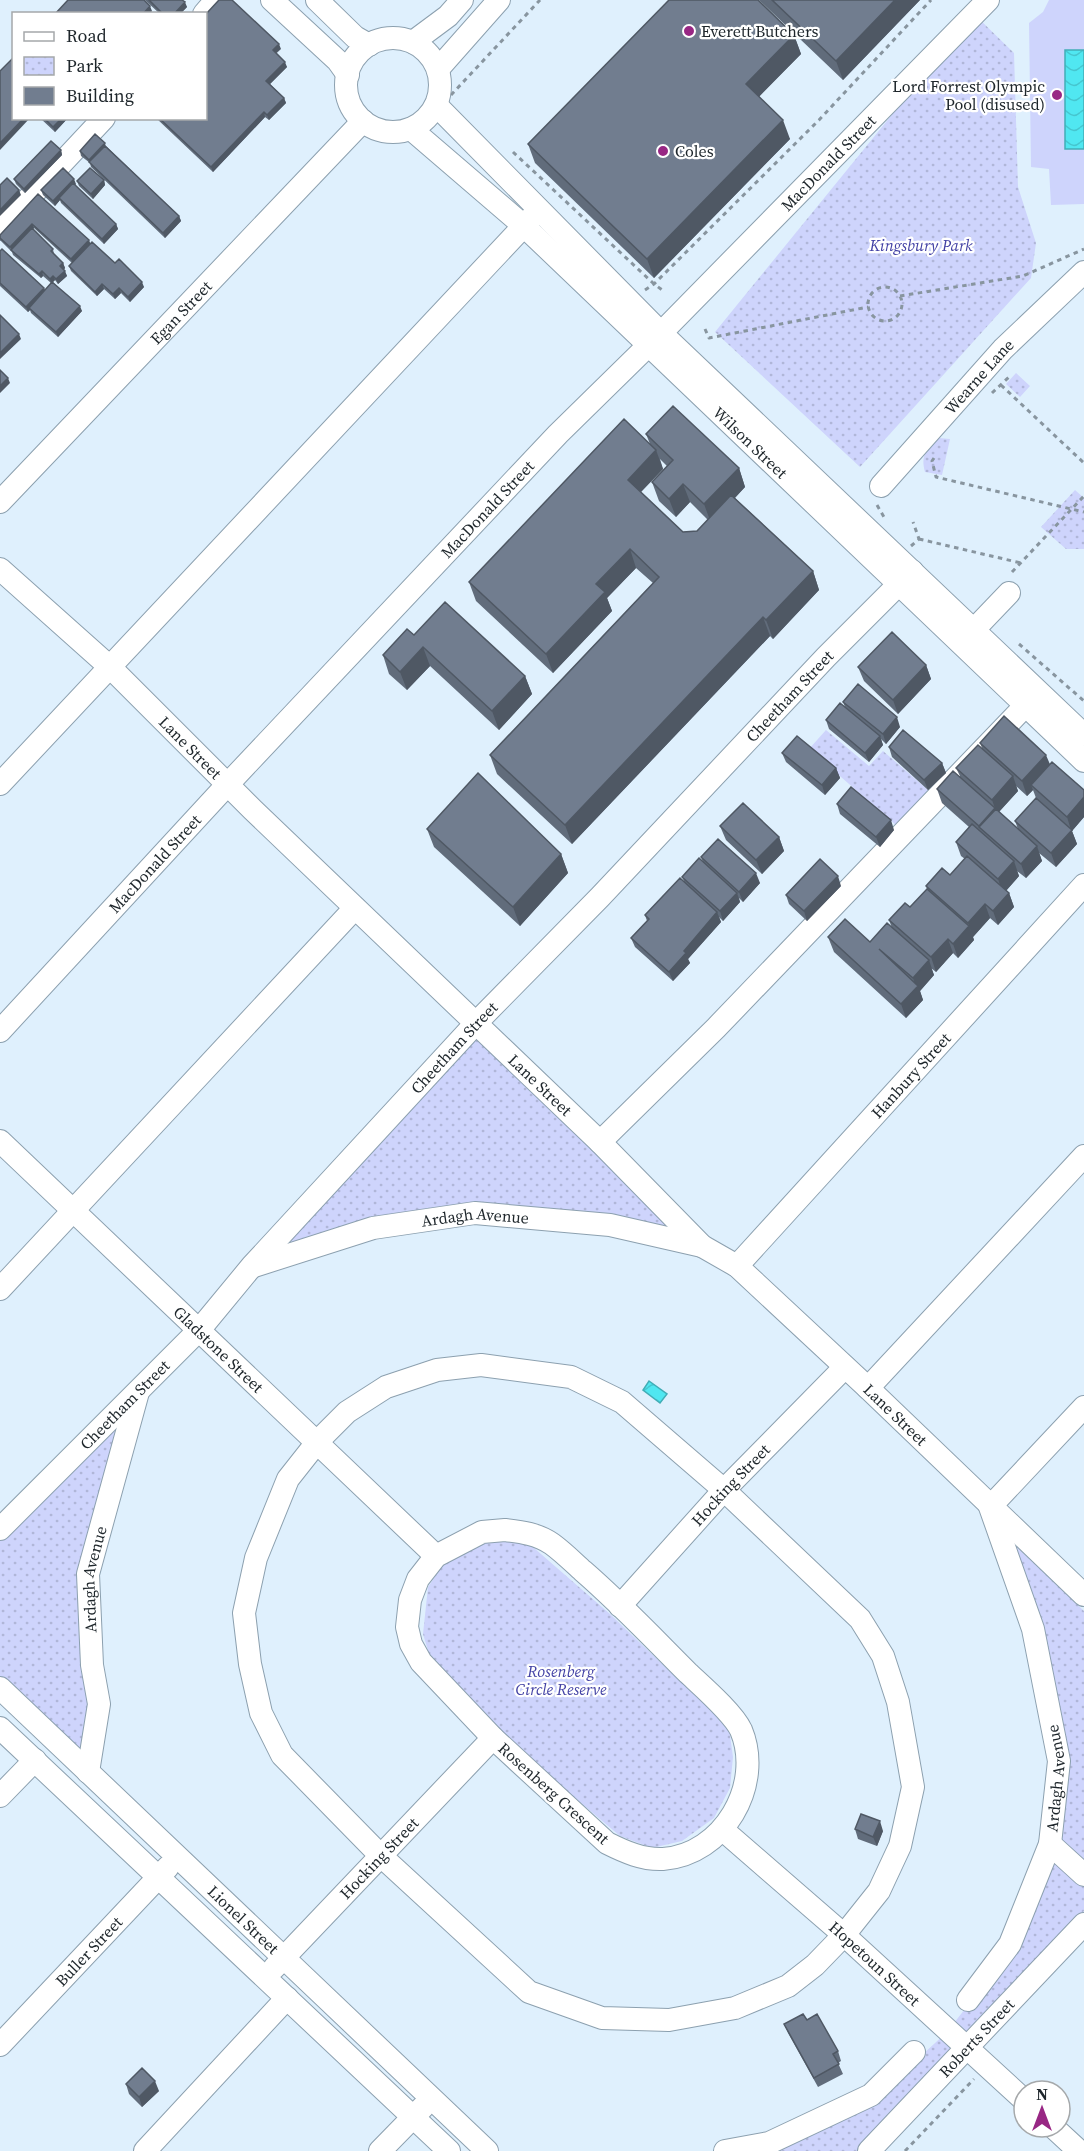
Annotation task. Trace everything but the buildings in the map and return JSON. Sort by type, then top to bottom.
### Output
[{"type":"street","points":[[206,12],[216,0]]},
{"type":"street","points":[[272,0],[338,62],[348,75]]},
{"type":"street","points":[[317,0],[355,37],[369,45]]},
{"type":"street","points":[[413,42],[448,16],[462,0]]},
{"type":"street","points":[[438,69],[499,0]]},
{"type":"street","name":"MacDonald Street","points":[[0,1031],[227,785],[558,434],[988,0]]},
{"type":"street","points":[[398,39],[413,42],[428,54],[438,69],[440,93],[436,105],[421,123],[411,129],[398,132],[386,131],[374,128],[354,111],[346,87],[348,75],[352,63],[369,45],[383,40],[398,39]]},
{"type":"street","name":"Wilson Street","points":[[436,105],[532,218],[654,339],[967,637],[1084,735]]},
{"type":"street","points":[[0,229],[102,120]]},
{"type":"street","name":"Egan Street","points":[[0,502],[363,121]]},
{"type":"street","name":"Wilson Street","points":[[411,129],[532,218]]},
{"type":"street","points":[[0,784],[532,218]]},
{"type":"street","name":"Wearne Lane","points":[[881,486],[1003,349],[1084,272]]},
{"type":"street","name":"Lane Street","points":[[0,569],[111,668],[227,785],[600,1142],[702,1246],[737,1266],[1084,1595]]},
{"type":"street","name":"Cheetham Street","points":[[0,1529],[200,1329],[252,1266],[477,1022],[600,897],[826,657],[906,577]]},
{"type":"street","points":[[967,637],[1011,582]]},
{"type":"street","name":"Wilson Street","points":[[967,637],[1025,706],[1084,761]]},
{"type":"street","points":[[600,1142],[716,1028],[1025,706]]},
{"type":"street","name":"Hanbury Street","points":[[737,1266],[1084,885]]},
{"type":"street","points":[[0,1289],[355,908]]},
{"type":"street","name":"Gladstone Street","points":[[0,1141],[436,1556]]},
{"type":"street","points":[[868,1388],[1084,1156]]},
{"type":"street","name":"Ardagh Avenue","points":[[252,1266],[374,1228],[475,1213],[610,1225],[702,1246]]},
{"type":"street","points":[[481,1365],[571,1377],[622,1402],[724,1490],[860,1619],[883,1656],[898,1702],[913,1787],[900,1846],[879,1891],[844,1935],[815,1965],[788,1986],[735,2008],[669,2020],[602,2018],[529,1992],[380,1855],[282,1755],[261,1713],[250,1664],[244,1613],[256,1558],[288,1479],[318,1442],[347,1412],[386,1387],[437,1370],[481,1365]]},
{"type":"street","name":"Hocking Street","points":[[620,1606],[724,1490],[845,1367]]},
{"type":"street","name":"Ardagh Avenue","points":[[88,1772],[99,1704],[92,1665],[88,1574],[138,1392]]},
{"type":"street","points":[[990,1507],[1084,1407]]},
{"type":"street","name":"Ardagh Avenue","points":[[968,2000],[1010,1944],[1050,1844],[1059,1761],[1033,1629],[990,1507]]},
{"type":"street","name":"Rosenberg Crescent","points":[[505,1530],[528,1533],[552,1544],[620,1606],[723,1707],[740,1728],[745,1743],[747,1777],[743,1792],[723,1830],[700,1847],[664,1859],[643,1858],[607,1843],[493,1738],[421,1662],[411,1644],[407,1627],[410,1600],[418,1579],[436,1556],[482,1532],[505,1530]]},
{"type":"street","name":"Lionel Street","points":[[0,1688],[487,2151]]},
{"type":"street","name":"Lionel Street","points":[[0,1728],[449,2151]]},
{"type":"street","name":"Hocking Street","points":[[265,1977],[493,1738]]},
{"type":"street","points":[[0,1796],[35,1760]]},
{"type":"street","name":"Hopetoun Street","points":[[723,1830],[844,1935],[1012,2089]]},
{"type":"street","points":[[1050,1844],[1084,1875]]},
{"type":"street","name":"Buller Street","points":[[0,2045],[160,1878],[177,1857]]},
{"type":"street","name":"Roberts Street","points":[[869,2151],[1084,1924]]},
{"type":"street","points":[[145,2151],[287,1998]]},
{"type":"street","points":[[725,2151],[771,2147],[871,2095],[915,2052]]},
{"type":"street","points":[[380,2151],[432,2098]]},
{"type":"street","points":[[1066,2139],[1078,2151]]},
{"type":"path","points":[[459,102],[451,94],[540,0]]},
{"type":"path","points":[[643,291],[654,284],[819,120],[931,0]]},
{"type":"path","points":[[510,150],[665,292]]},
{"type":"path","points":[[900,296],[1023,276],[1084,249]]},
{"type":"path","points":[[881,288],[892,289],[900,296],[902,308],[892,320],[880,321],[871,314],[868,307],[872,293],[881,288]]},
{"type":"path","points":[[705,329],[709,338],[868,307]]},
{"type":"path","points":[[985,400],[1010,376]]},
{"type":"path","points":[[1001,385],[1084,463]]},
{"type":"path","points":[[937,453],[932,461],[936,477],[1084,512]]},
{"type":"path","points":[[1011,582],[1021,563],[1084,496]]},
{"type":"path","points":[[913,522],[919,538]]},
{"type":"path","points":[[919,538],[1021,563]]},
{"type":"path","points":[[910,546],[919,538]]},
{"type":"path","points":[[905,2151],[987,2065]]},
{"type":"green space","name":"Lord Forrest Olympic Pool (disused)","points":[[1049,0],[1084,0],[1084,204],[1051,205],[1049,169],[1031,167],[1029,23],[1043,12]]},
{"type":"green space","name":"Kingsbury Park","points":[[974,14],[1014,53],[1018,187],[1036,243],[1031,278],[860,467],[715,332]]},
{"type":"green space","points":[[1016,373],[1030,386],[1020,397],[1006,384]]},
{"type":"green space","points":[[939,438],[950,439],[942,475],[925,472],[923,461],[926,453]]},
{"type":"green space","points":[[1075,490],[1084,498],[1084,549],[1066,549],[1041,527]]},
{"type":"green space","points":[[826,730],[869,766],[883,751],[928,790],[897,826],[809,749]]},
{"type":"green space","points":[[477,1022],[702,1246],[475,1213],[252,1266]]},
{"type":"green space","points":[[138,1392],[88,1574],[88,1772],[0,1688],[0,1529]]},
{"type":"green space","points":[[1008,1539],[1084,1611],[1084,1911],[857,2151],[758,2151],[873,2100],[947,2032],[1014,1946],[1064,1761]]},
{"type":"green space","name":"Rosenberg Circle Reserve","points":[[479,1540],[526,1541],[610,1614],[729,1728],[733,1757],[730,1788],[714,1818],[682,1841],[652,1848],[620,1836],[498,1733],[430,1657],[423,1634],[428,1587],[444,1563]]},
{"type":"water","points":[[1065,50],[1084,50],[1084,149],[1065,149]]},
{"type":"water","points":[[649,1381],[667,1394],[660,1403],[643,1390]]},
{"type":"place","name":"Everett Butchers","points":[[689,31]]},
{"type":"place","name":"Lord Forrest Olympic Pool (disused)","points":[[1057,95]]},
{"type":"place","name":"Coles","points":[[663,151]]}]
